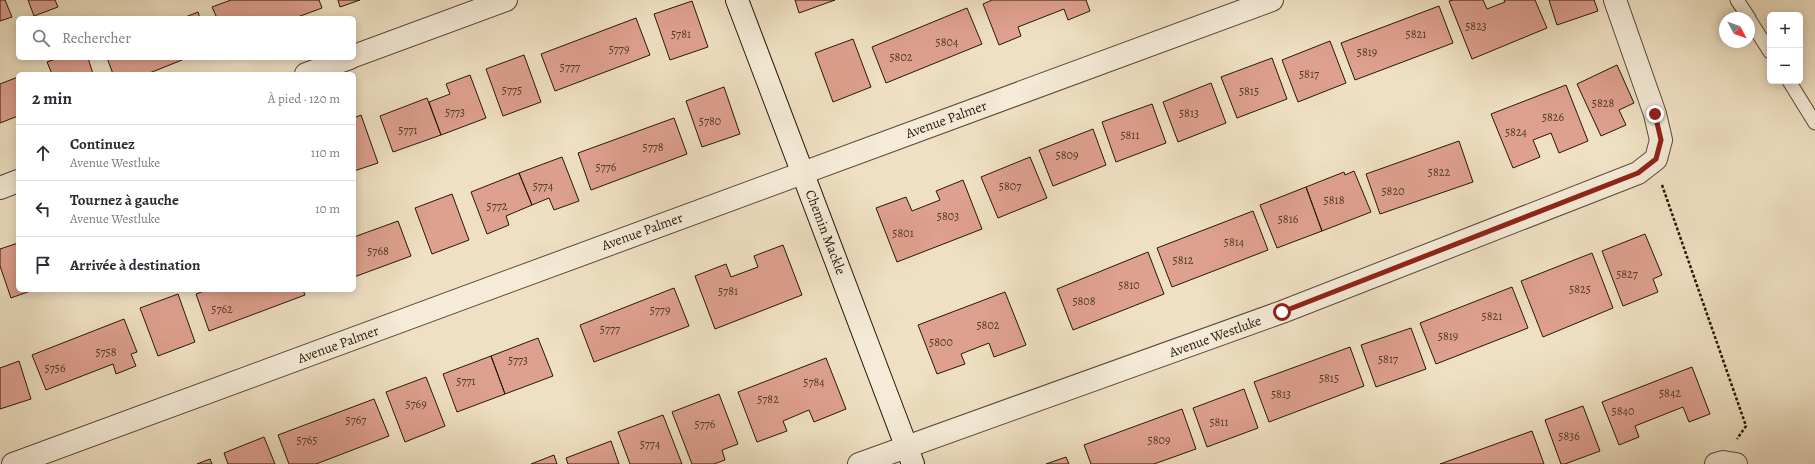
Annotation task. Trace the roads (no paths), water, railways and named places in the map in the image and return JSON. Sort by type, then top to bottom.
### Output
[{"type":"street","points":[[356,55],[506,0]]},
{"type":"street","name":"Chemin Mackle","points":[[737,0],[804,172],[910,455]]},
{"type":"street","name":"Avenue Palmer","points":[[13,464],[1272,0]]},
{"type":"street","name":"Avenue Westluke","points":[[859,464],[910,455],[1638,173],[1656,159],[1661,140],[1655,114],[1615,0]]},
{"type":"street","points":[[312,72],[344,60]]},
{"type":"street","points":[[0,188],[16,182]]},
{"type":"lane","points":[[1737,0],[1745,12]]},
{"type":"lane","points":[[1755,28],[1768,48]]},
{"type":"lane","points":[[1791,84],[1815,122]]}]
